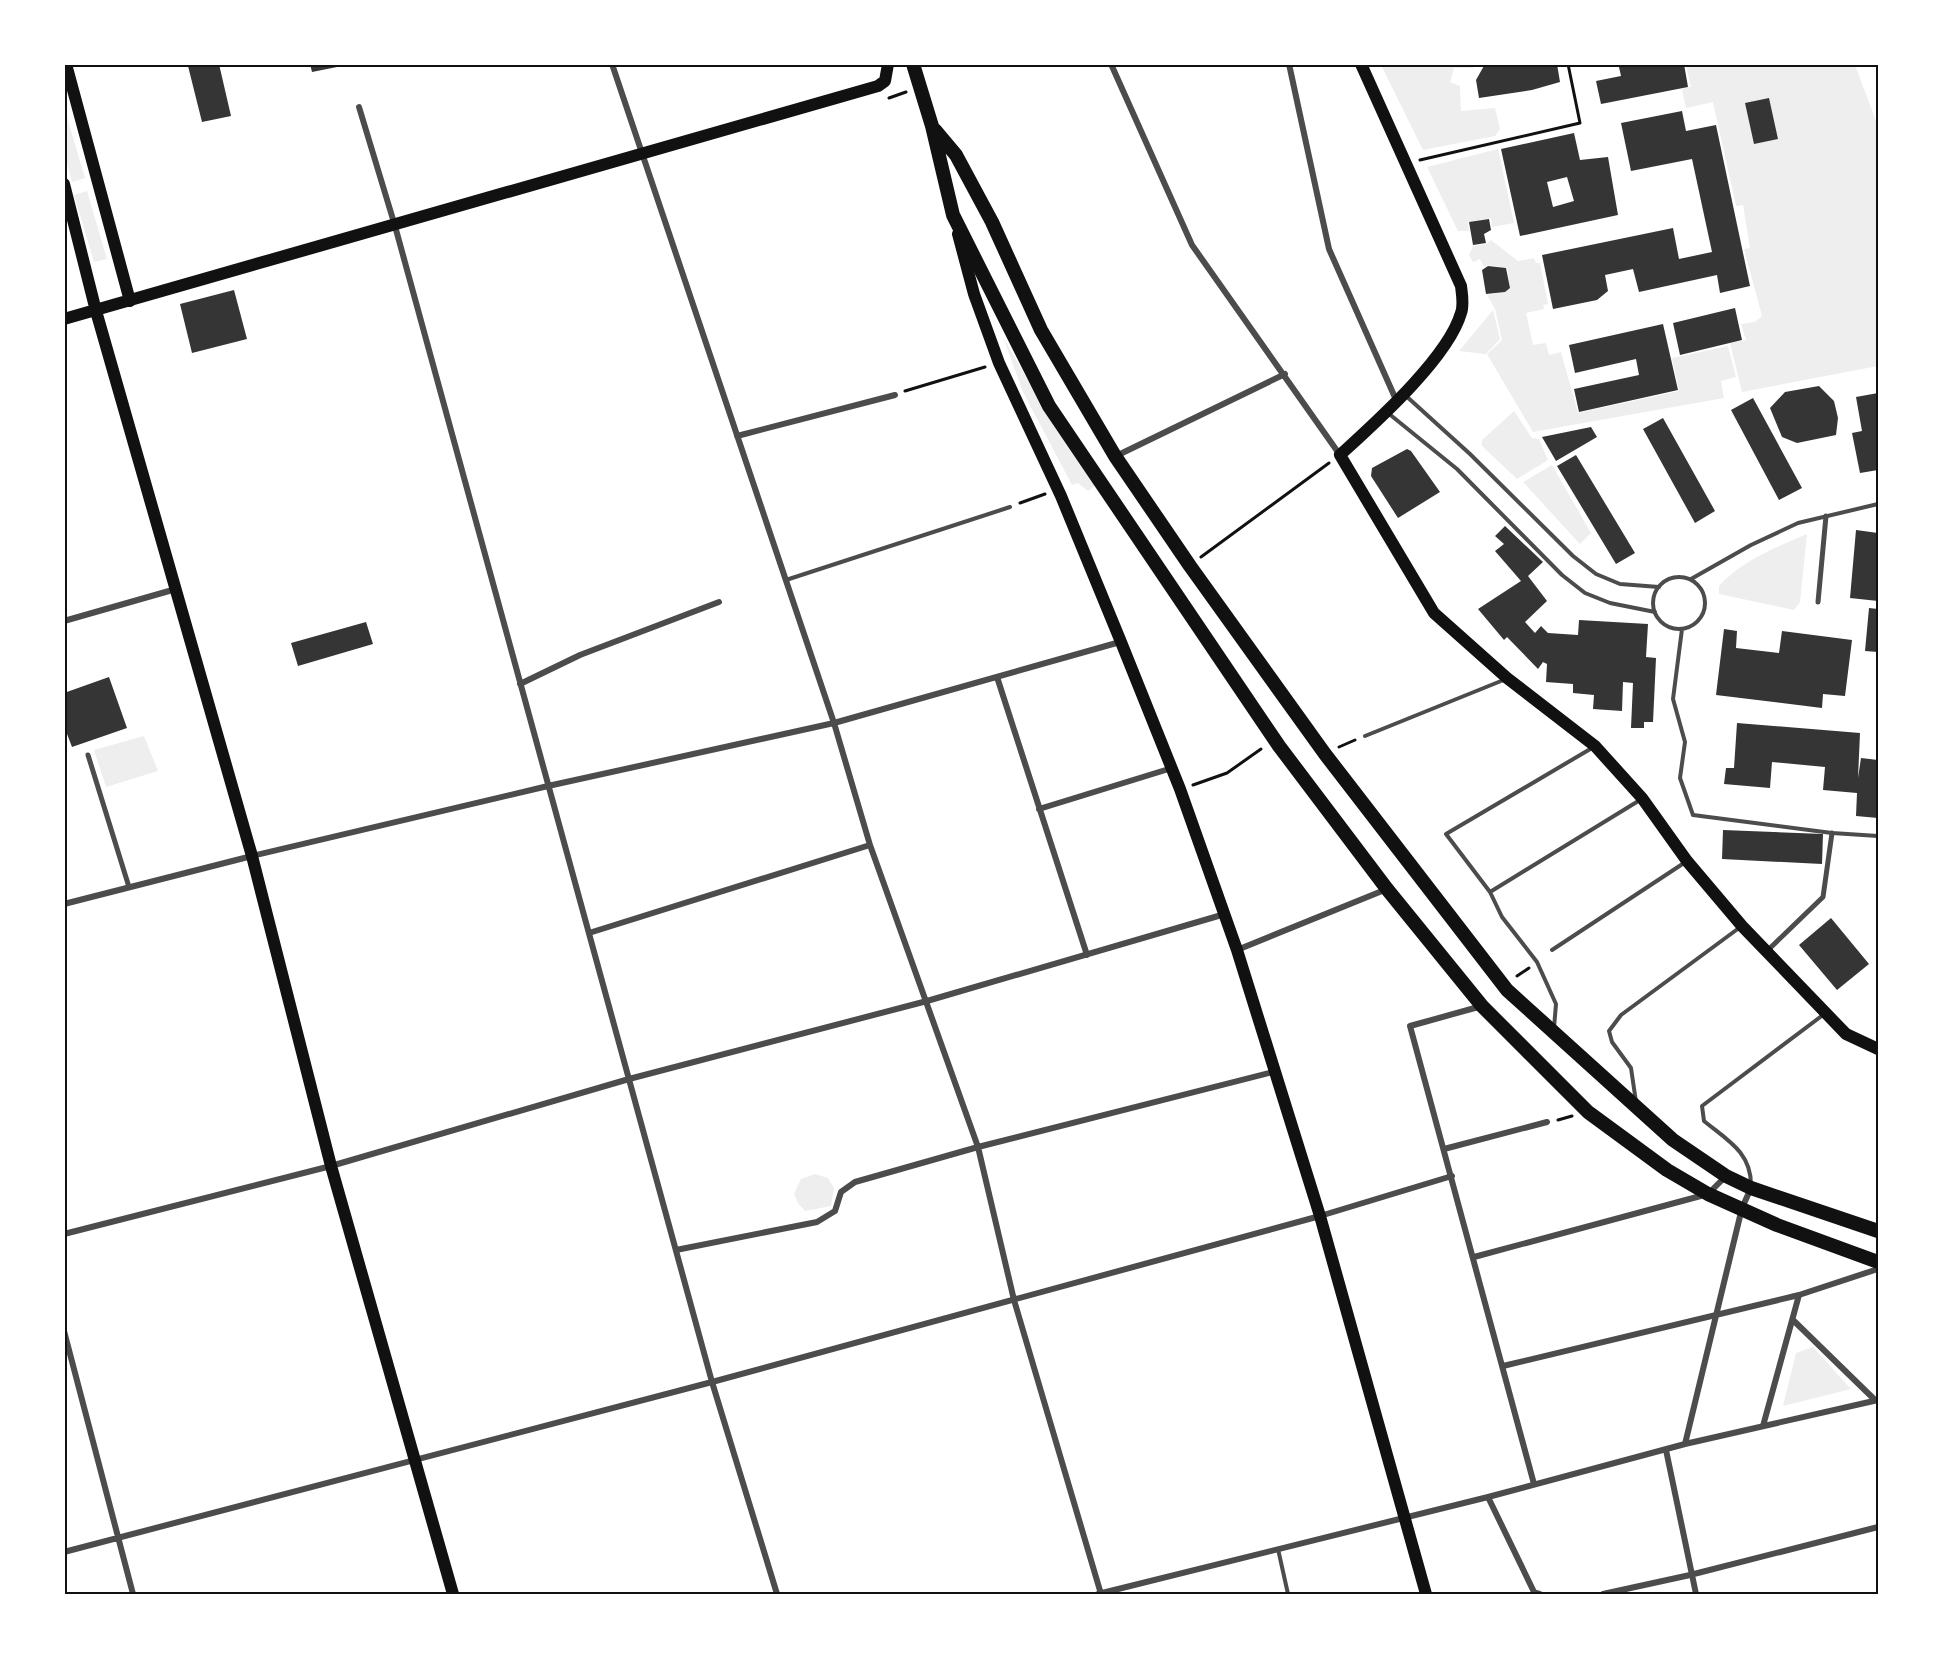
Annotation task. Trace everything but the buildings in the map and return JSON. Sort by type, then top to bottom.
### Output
[{"type":"main road","points":[[66,64],[130,301]]},
{"type":"main road","points":[[64,320],[878,86],[885,81],[888,64]]},
{"type":"main road","points":[[913,64],[932,126],[974,294],[999,363],[1058,490],[1121,642],[1172,768],[1225,914],[1320,1216],[1426,1594]]},
{"type":"main road","points":[[1361,64],[1461,286],[1462,312],[1449,340],[1400,398],[1340,455],[1434,613],[1507,678],[1595,746],[1642,798],[1687,861],[1742,926],[1846,1034],[1878,1049]]},
{"type":"main road","points":[[932,126],[962,167],[992,222],[1041,330],[1115,456],[1190,566],[1325,754],[1504,986],[1672,1140],[1726,1176],[1751,1188],[1878,1231]]},
{"type":"main road","points":[[64,184],[96,311],[252,856],[331,1166],[417,1461],[453,1594]]},
{"type":"main road","points":[[953,215],[1049,406],[1095,475],[1275,739],[1387,889],[1482,1006],[1588,1112],[1667,1170],[1708,1194],[1777,1225],[1878,1262]]},
{"type":"street","points":[[612,64],[640,156],[834,723],[870,845],[978,1147],[1014,1300],[1100,1594],[1488,1497],[1685,1444],[1877,1400]]},
{"type":"street","points":[[1111,64],[1192,245],[1340,455]]},
{"type":"street","points":[[1289,64],[1329,249],[1400,398]]},
{"type":"street","points":[[359,107],[395,226],[712,1382],[777,1594]]},
{"type":"street","points":[[1115,456],[1285,374]]},
{"type":"street","points":[[737,436],[895,394]]},
{"type":"street","points":[[1818,602],[1826,516]]},
{"type":"street","points":[[64,621],[176,590]]},
{"type":"street","points":[[520,684],[580,655],[719,602]]},
{"type":"street","points":[[64,904],[252,856],[549,786],[834,723],[1121,642]]},
{"type":"street","points":[[997,677],[1087,955]]},
{"type":"street","points":[[88,755],[129,887]]},
{"type":"street","points":[[1039,809],[1172,768]]},
{"type":"street","points":[[1767,951],[1822,897],[1832,833]]},
{"type":"street","points":[[589,933],[870,845]]},
{"type":"street","points":[[1237,950],[1387,889]]},
{"type":"street","points":[[64,1234],[331,1166],[629,1080],[927,1001],[1225,914]]},
{"type":"street","points":[[1482,1006],[1410,1026],[1534,1484]]},
{"type":"street","points":[[676,1250],[817,1222],[835,1211],[841,1192],[855,1182],[978,1147],[1274,1072]]},
{"type":"street","points":[[1444,1149],[1547,1122]]},
{"type":"street","points":[[64,1551],[417,1461],[712,1382],[1320,1216],[1452,1176]]},
{"type":"street","points":[[1474,1257],[1708,1194],[1726,1176]]},
{"type":"street","points":[[1685,1444],[1742,1208],[1751,1188]]},
{"type":"street","points":[[1503,1366],[1799,1295],[1878,1269]]},
{"type":"street","points":[[1763,1426],[1799,1295]]},
{"type":"street","points":[[1793,1320],[1877,1400]]},
{"type":"street","points":[[64,1332],[133,1594]]},
{"type":"street","points":[[1666,1450],[1690,1575],[1696,1594]]},
{"type":"street","points":[[1488,1497],[1534,1592],[1540,1594]]},
{"type":"street","points":[[1603,1594],[1690,1575],[1878,1527]]},
{"type":"lane","points":[[1400,398],[1470,454],[1573,556],[1596,574],[1620,584],[1659,587]]},
{"type":"lane","points":[[1387,412],[1456,469],[1562,575],[1585,593],[1610,603],[1655,612]]},
{"type":"lane","points":[[1691,579],[1703,591],[1706,607],[1698,622],[1682,629],[1666,626],[1655,612],[1654,594],[1659,587],[1674,577],[1691,579],[1751,545],[1798,523],[1878,504]]},
{"type":"lane","points":[[786,580],[1010,507]]},
{"type":"lane","points":[[1682,629],[1674,699],[1685,742],[1680,778],[1693,815],[1832,833],[1878,836]]},
{"type":"lane","points":[[1365,736],[1507,678]]},
{"type":"lane","points":[[1553,1033],[1556,1004],[1537,962],[1502,917],[1490,892],[1446,834],[1595,746]]},
{"type":"lane","points":[[1490,892],[1642,798]]},
{"type":"lane","points":[[1552,950],[1687,861]]},
{"type":"lane","points":[[1637,1108],[1631,1068],[1612,1042],[1609,1031],[1621,1015],[1742,926]]},
{"type":"lane","points":[[1751,1188],[1751,1168],[1741,1151],[1704,1120],[1702,1106],[1826,1013]]},
{"type":"lane","points":[[1278,1549],[1288,1594]]},
{"type":"path","points":[[1422,160],[1580,123],[1568,64]]},
{"type":"path","points":[[895,394],[999,363]]},
{"type":"path","points":[[1190,566],[1340,455]]},
{"type":"path","points":[[1010,507],[1058,490]]},
{"type":"path","points":[[1325,754],[1365,736]]},
{"type":"path","points":[[1180,789],[1227,773],[1275,739]]},
{"type":"path","points":[[1547,1122],[1588,1112]]},
{"type":"shaded area","points":[[1381,65],[1475,65],[1473,68],[1454,68],[1450,82],[1460,86],[1461,111],[1495,108],[1500,129],[1495,136],[1423,150]]},
{"type":"shaded area","points":[[1686,65],[1855,65],[1878,126],[1878,366],[1742,392],[1730,343],[1746,340],[1741,324],[1755,322],[1762,316],[1744,249],[1750,248],[1743,205],[1736,206],[1713,102],[1686,108],[1682,89],[1691,87]]},
{"type":"shaded area","points":[[67,117],[85,178],[72,182],[65,156],[65,118]]},
{"type":"shaded area","points":[[1498,149],[1514,223],[1492,227],[1491,218],[1468,222],[1469,231],[1458,231],[1427,167]]},
{"type":"shaded area","points":[[87,191],[107,259],[94,262],[74,195]]},
{"type":"shaded area","points":[[1491,240],[1518,261],[1534,258],[1536,263],[1540,263],[1548,304],[1543,305],[1544,309],[1526,313],[1533,345],[1546,343],[1549,355],[1561,352],[1578,413],[1679,391],[1672,358],[1728,346],[1736,377],[1721,381],[1724,398],[1533,432],[1487,354],[1502,340],[1495,309],[1487,295],[1505,292],[1510,288],[1507,268],[1488,265],[1484,267],[1480,259],[1473,262],[1469,255],[1473,246],[1486,244]]},
{"type":"shaded area","points":[[1493,310],[1500,339],[1486,354],[1459,351]]},
{"type":"shaded area","points":[[1003,337],[1046,412],[1097,484],[1088,491],[1078,483],[1072,485],[1023,392]]},
{"type":"shaded area","points":[[1514,411],[1532,438],[1539,439],[1548,460],[1517,479],[1482,446],[1482,440]]},
{"type":"shaded area","points":[[1552,465],[1591,533],[1580,544],[1523,482]]},
{"type":"shaded area","points":[[1807,534],[1800,602],[1794,610],[1719,594],[1719,586],[1738,569],[1760,555]]},
{"type":"shaded area","points":[[144,736],[158,771],[106,787],[94,750]]},
{"type":"shaded area","points":[[815,1174],[828,1178],[834,1188],[831,1206],[805,1211],[794,1194],[801,1179]]},
{"type":"shaded area","points":[[1813,1347],[1851,1389],[1783,1406],[1796,1353]]}]
